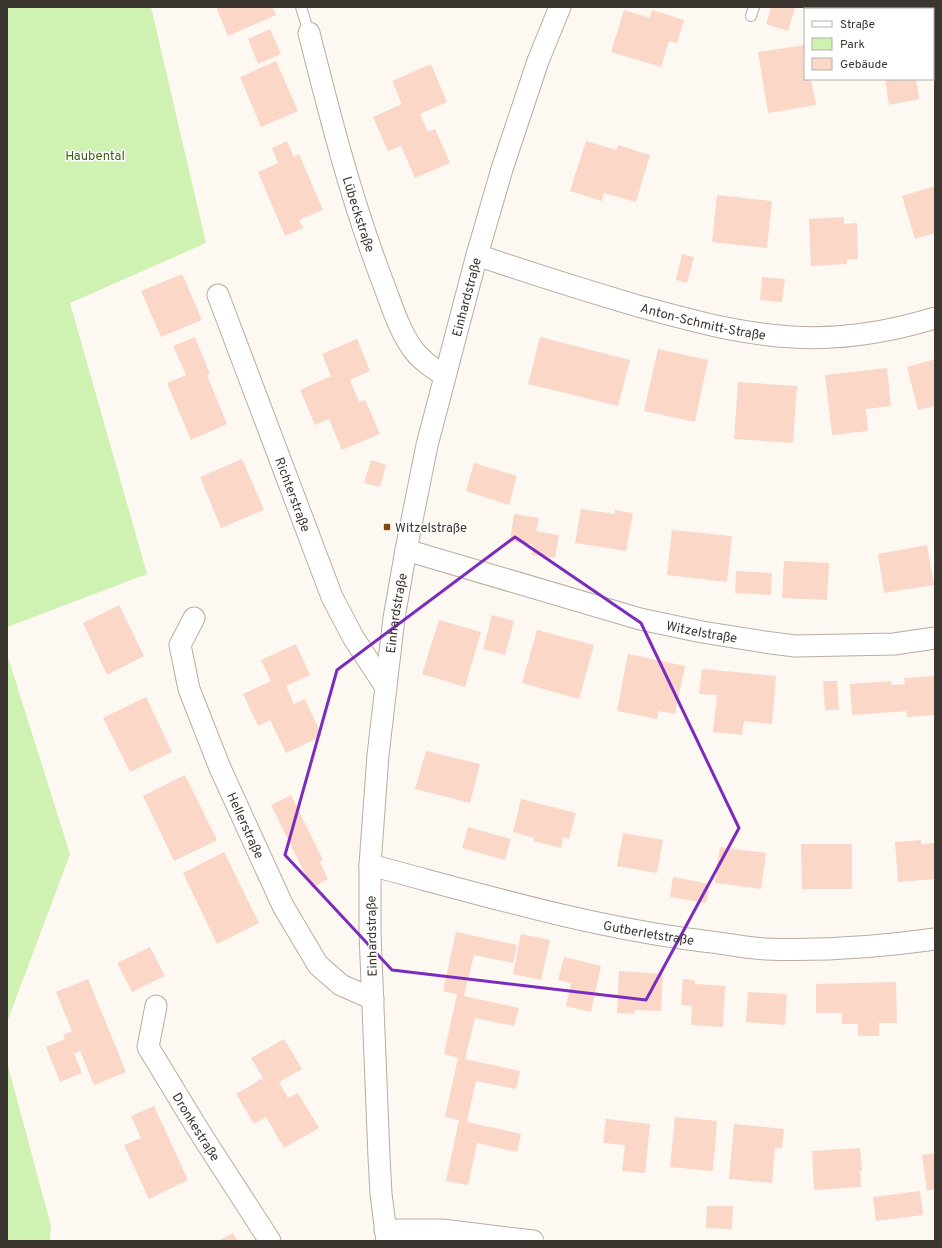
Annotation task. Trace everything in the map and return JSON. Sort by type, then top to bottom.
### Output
[{"type":"street","name":"Einhardstraße","points":[[386,1236],[380,1164],[372,999],[370,864],[378,755],[394,618],[427,445],[477,255],[504,161],[538,61],[560,7]]},
{"type":"street","name":"Lübeckstraße","points":[[309,33],[350,188],[376,265],[402,333],[413,350],[428,365],[445,376]]},
{"type":"street","name":"Anton-Schmitt-Straße","points":[[477,255],[566,285],[658,311],[724,328],[757,334],[793,337],[862,334],[896,328],[935,318]]},
{"type":"street","name":"Richterstraße","points":[[218,295],[332,598],[353,637],[385,686]]},
{"type":"street","name":"Witzelstraße","points":[[406,550],[640,619],[702,632],[764,642],[803,646],[894,644],[935,638]]},
{"type":"street","name":"Hellerstraße","points":[[194,618],[180,645],[189,688],[220,768],[284,906],[318,965],[341,985],[372,999]]},
{"type":"street","name":"Gutberletstraße","points":[[370,864],[517,904],[591,922],[666,936],[765,949],[828,949],[892,945],[935,940]]},
{"type":"street","name":"Dronkestraße","points":[[156,1006],[148,1047],[199,1131],[270,1241]]},
{"type":"street","points":[[386,1236],[442,1230],[533,1241]]},
{"type":"lane","points":[[301,7],[309,33]]},
{"type":"highlighted area","points":[[515,537],[641,623],[739,828],[646,1000],[392,970],[285,855],[337,670]]},
{"type":"green space","name":"Haubental","points":[[7,7],[151,7],[206,243],[70,303],[147,574],[7,627]]},
{"type":"green space","points":[[7,654],[70,854],[7,1022]]},
{"type":"green space","points":[[7,1062],[51,1226],[50,1241],[7,1241]]},
{"type":"building","points":[[216,7],[272,7],[276,15],[228,36]]},
{"type":"building","points":[[771,7],[795,7],[788,31],[766,24]]},
{"type":"building","points":[[624,10],[650,18],[652,10],[684,20],[677,43],[669,41],[661,67],[611,52]]},
{"type":"building","points":[[270,29],[281,54],[258,64],[248,39]]},
{"type":"building","points":[[804,45],[804,80],[811,80],[816,105],[768,113],[758,52]]},
{"type":"building","points":[[276,61],[298,111],[261,127],[240,77]]},
{"type":"building","points":[[431,64],[447,102],[420,114],[428,132],[435,129],[450,163],[415,178],[401,146],[388,151],[373,117],[402,104],[392,81]]},
{"type":"building","points":[[885,80],[916,80],[919,99],[889,105]]},
{"type":"building","points":[[287,141],[294,157],[299,154],[323,210],[299,220],[303,228],[285,236],[258,172],[278,163],[272,148]]},
{"type":"building","points":[[586,141],[616,150],[618,145],[650,155],[636,202],[604,193],[602,201],[570,191]]},
{"type":"building","points":[[935,186],[935,233],[915,239],[902,196]]},
{"type":"building","points":[[717,195],[772,201],[767,248],[712,242]]},
{"type":"building","points":[[844,217],[844,224],[857,223],[858,259],[847,259],[847,264],[811,266],[809,219]]},
{"type":"building","points":[[682,254],[694,257],[687,283],[676,280]]},
{"type":"building","points":[[182,274],[202,320],[161,337],[141,291]]},
{"type":"building","points":[[762,277],[785,279],[782,302],[760,300]]},
{"type":"building","points":[[195,337],[210,374],[207,375],[227,424],[191,440],[167,383],[186,375],[173,346]]},
{"type":"building","points":[[540,337],[630,360],[618,406],[528,384]]},
{"type":"building","points":[[357,339],[370,371],[350,380],[359,402],[365,400],[380,434],[342,450],[329,419],[315,425],[300,390],[331,376],[322,354]]},
{"type":"building","points":[[658,349],[708,360],[695,422],[644,411]]},
{"type":"building","points":[[935,359],[935,406],[918,410],[907,367]]},
{"type":"building","points":[[887,368],[891,406],[866,409],[868,431],[832,435],[825,375]]},
{"type":"building","points":[[738,382],[797,386],[793,443],[734,439]]},
{"type":"building","points":[[242,459],[264,510],[221,528],[200,477]]},
{"type":"building","points":[[371,460],[386,465],[380,487],[364,483]]},
{"type":"building","points":[[474,463],[517,476],[509,505],[466,491]]},
{"type":"building","points":[[581,509],[615,514],[615,510],[633,513],[626,551],[575,543]]},
{"type":"building","points":[[514,514],[539,518],[536,531],[559,535],[555,558],[532,555],[534,545],[510,541]]},
{"type":"building","points":[[672,530],[732,536],[727,582],[667,575]]},
{"type":"building","points":[[927,545],[934,585],[884,593],[878,554]]},
{"type":"building","points":[[784,561],[829,563],[827,600],[782,598]]},
{"type":"building","points":[[736,571],[772,573],[771,595],[735,593]]},
{"type":"building","points":[[119,605],[144,656],[107,675],[83,623]]},
{"type":"building","points":[[492,615],[514,621],[505,655],[483,649]]},
{"type":"building","points":[[439,620],[481,632],[465,687],[422,674]]},
{"type":"building","points":[[537,630],[594,645],[579,699],[522,683]]},
{"type":"building","points":[[296,644],[310,675],[286,686],[294,704],[305,699],[322,736],[286,753],[270,720],[258,726],[243,694],[271,681],[261,660]]},
{"type":"building","points":[[628,654],[685,666],[675,714],[659,711],[657,719],[617,711]]},
{"type":"building","points":[[702,669],[776,676],[772,724],[744,721],[742,735],[713,732],[717,695],[699,694]]},
{"type":"building","points":[[935,676],[935,715],[907,717],[907,711],[852,715],[850,684],[891,681],[891,685],[905,684],[904,678]]},
{"type":"building","points":[[823,681],[837,681],[839,710],[825,710]]},
{"type":"building","points":[[146,697],[172,752],[130,772],[103,718]]},
{"type":"building","points":[[426,751],[480,764],[470,803],[415,789]]},
{"type":"building","points":[[185,775],[217,840],[174,861],[143,796]]},
{"type":"building","points":[[291,795],[323,860],[320,862],[328,879],[312,888],[271,805]]},
{"type":"building","points":[[521,799],[576,813],[569,839],[563,837],[561,848],[533,841],[534,838],[513,832]]},
{"type":"building","points":[[468,827],[511,839],[505,860],[462,848]]},
{"type":"building","points":[[623,833],[663,840],[657,873],[617,866]]},
{"type":"building","points":[[921,840],[921,844],[935,843],[935,879],[898,882],[895,842]]},
{"type":"building","points":[[801,844],[852,844],[852,889],[802,889]]},
{"type":"building","points":[[720,847],[766,853],[761,889],[715,883]]},
{"type":"building","points":[[224,852],[259,923],[217,944],[183,873]]},
{"type":"building","points":[[673,877],[710,884],[706,903],[670,897]]},
{"type":"building","points":[[456,932],[517,945],[513,963],[474,955],[464,996],[519,1008],[514,1026],[475,1018],[465,1059],[520,1071],[516,1089],[476,1081],[467,1122],[521,1134],[517,1152],[477,1143],[468,1185],[446,1181],[459,1120],[445,1117],[458,1058],[444,1054],[457,994],[443,991]]},
{"type":"building","points":[[521,934],[550,940],[541,980],[513,974]]},
{"type":"building","points":[[150,947],[165,976],[132,992],[117,963]]},
{"type":"building","points":[[564,957],[601,966],[591,1012],[566,1006],[571,983],[558,980]]},
{"type":"building","points":[[619,971],[663,974],[661,1011],[635,1010],[635,1014],[617,1013]]},
{"type":"building","points":[[88,979],[126,1072],[94,1085],[80,1051],[74,1054],[82,1073],[60,1082],[46,1047],[65,1039],[63,1035],[72,1031],[56,992]]},
{"type":"building","points":[[683,979],[695,980],[695,984],[725,986],[723,1027],[691,1025],[692,1006],[681,1005]]},
{"type":"building","points":[[896,982],[897,1023],[879,1023],[879,1036],[858,1036],[858,1024],[842,1024],[842,1013],[816,1013],[816,984]]},
{"type":"building","points":[[748,992],[787,994],[785,1025],[746,1022]]},
{"type":"building","points":[[284,1039],[302,1069],[279,1082],[288,1098],[298,1093],[319,1128],[284,1148],[266,1117],[254,1124],[236,1094],[263,1078],[251,1058]]},
{"type":"building","points":[[154,1106],[188,1180],[149,1199],[124,1145],[141,1138],[131,1116]]},
{"type":"building","points":[[675,1117],[717,1121],[713,1171],[670,1167]]},
{"type":"building","points":[[606,1119],[650,1124],[645,1173],[622,1171],[625,1145],[603,1143]]},
{"type":"building","points":[[734,1124],[784,1129],[782,1148],[775,1148],[772,1183],[729,1179]]},
{"type":"building","points":[[860,1148],[862,1171],[860,1171],[861,1187],[814,1190],[812,1151]]},
{"type":"building","points":[[935,1153],[935,1189],[927,1191],[922,1155]]},
{"type":"building","points":[[920,1191],[923,1215],[876,1221],[873,1197]]},
{"type":"building","points":[[707,1206],[733,1206],[732,1229],[706,1228]]},
{"type":"building","points":[[233,1233],[237,1241],[218,1241]]},
{"type":"place","name":"Witzelstraße","points":[[387,527]]}]
